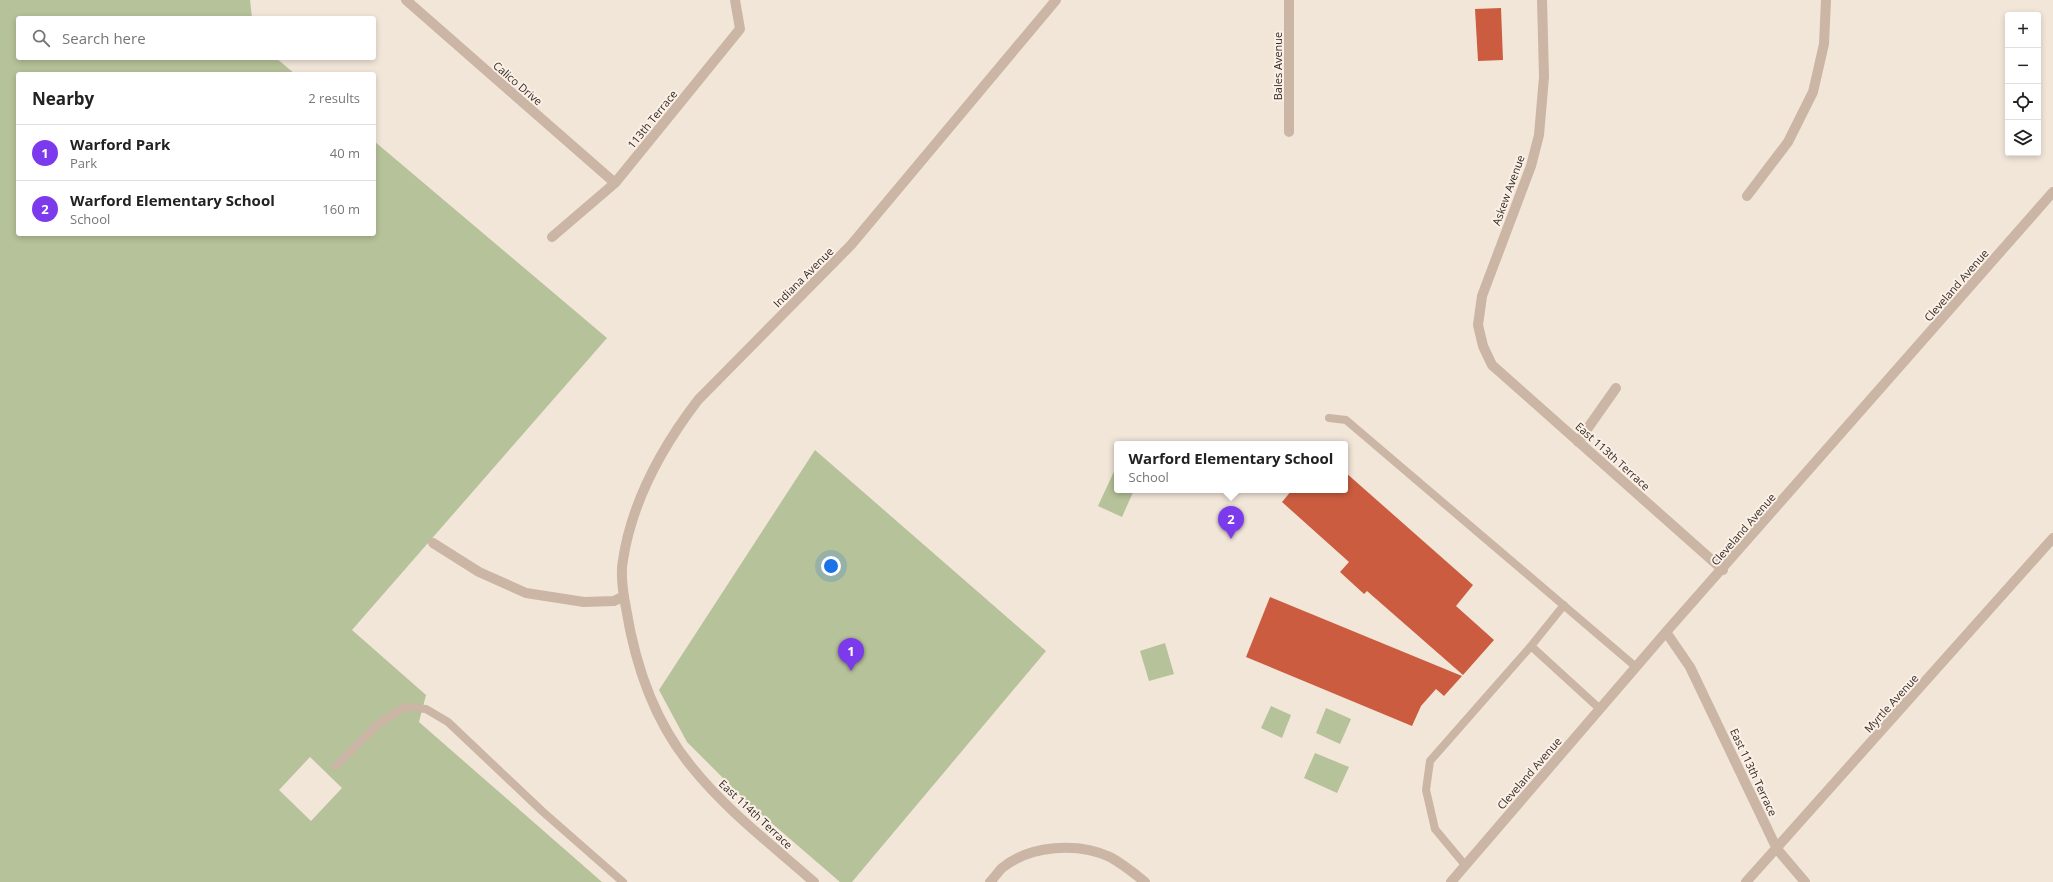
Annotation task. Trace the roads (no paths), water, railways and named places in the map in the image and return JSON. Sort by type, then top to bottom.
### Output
[{"type":"street","name":"Calico Drive","points":[[406,0],[615,183]]},
{"type":"street","name":"113th Terrace","points":[[552,237],[615,183],[740,29],[735,0]]},
{"type":"street","name":"Indiana Avenue","points":[[624,596],[622,561],[634,515],[650,475],[681,422],[698,400],[851,245],[1056,0]]},
{"type":"street","name":"Bales Avenue","points":[[1289,0],[1289,132]]},
{"type":"street","name":"Askew Avenue","points":[[1489,359],[1483,346],[1478,324],[1482,296],[1532,166],[1539,135],[1544,77],[1542,0]]},
{"type":"street","points":[[1747,196],[1788,142],[1813,92],[1824,44],[1826,0]]},
{"type":"street","name":"Cleveland Avenue","points":[[1451,882],[1666,632],[1723,570],[2053,192]]},
{"type":"street","name":"East 113th Terrace","points":[[1489,359],[1492,365],[1723,570]]},
{"type":"street","points":[[1578,442],[1616,388]]},
{"type":"street","name":"Myrtle Avenue","points":[[1746,882],[2053,538]]},
{"type":"street","points":[[433,543],[479,572],[526,593],[584,602],[614,601],[624,596]]},
{"type":"street","name":"East 114th Terrace","points":[[624,596],[631,641],[645,685],[664,726],[686,759],[723,802],[814,882]]},
{"type":"street","name":"East 113th Terrace","points":[[1666,632],[1690,667],[1777,849],[1805,882]]},
{"type":"street","points":[[990,882],[1003,868],[1022,857],[1044,850],[1081,849],[1109,857],[1129,868],[1145,882]]},
{"type":"lane","points":[[1329,418],[1346,420],[1636,667]]},
{"type":"lane","points":[[1465,866],[1435,829],[1426,790],[1430,761],[1532,646],[1564,605]]},
{"type":"lane","points":[[1532,646],[1600,709]]},
{"type":"lane","points":[[336,766],[378,724],[405,706],[426,709],[448,722],[542,811],[623,882]]},
{"type":"place","name":"Warford Elementary School","points":[[1231,539]]},
{"type":"place","name":"Warford Park","points":[[851,671]]}]
